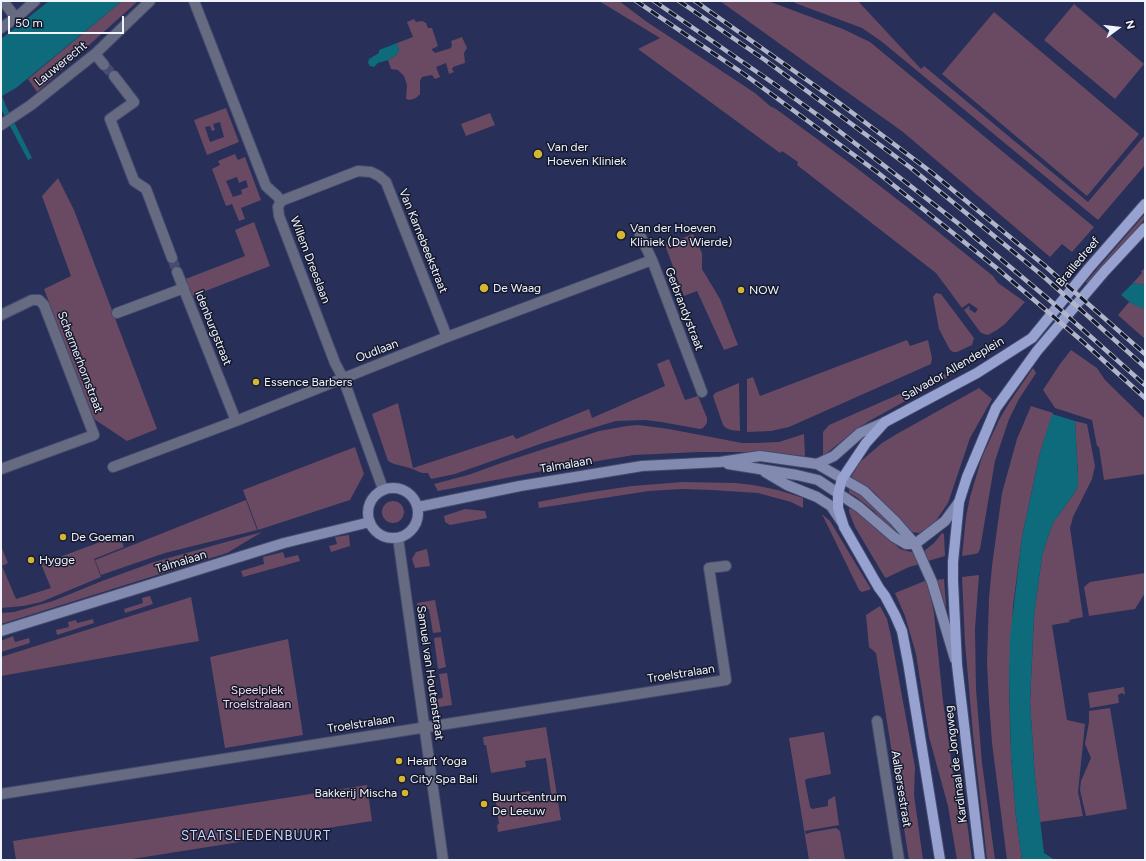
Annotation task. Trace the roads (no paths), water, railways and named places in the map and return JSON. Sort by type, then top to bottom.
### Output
[{"type":"main road","name":"Brailledreef","points":[[1032,338],[1089,268],[1145,204]]},
{"type":"main road","points":[[957,665],[953,562],[960,502],[967,477],[996,408],[1037,351],[1104,272],[1145,228]]},
{"type":"main road","name":"Salvador Allendeplein","points":[[817,464],[834,456],[860,434],[886,422],[977,373],[1032,338]]},
{"type":"main road","name":"Salvador Allendeplein","points":[[844,527],[838,508],[838,494],[842,479],[866,443],[886,422]]},
{"type":"main road","name":"Talmalaan","points":[[418,507],[520,486],[642,466],[720,462],[760,456],[817,464]]},
{"type":"main road","name":"Talmalaan","points":[[720,462],[762,470]]},
{"type":"main road","points":[[817,464],[864,491],[895,521],[915,544],[932,582],[957,665]]},
{"type":"main road","name":"Salvador Allendeplein","points":[[762,470],[787,485],[817,497],[831,506],[898,620],[902,631],[908,662],[940,860]]},
{"type":"main road","points":[[762,470],[797,475],[818,480],[859,507],[894,537],[906,544],[915,544],[945,521],[960,502]]},
{"type":"main road","points":[[396,487],[404,489],[415,499],[418,507],[416,524],[412,531],[406,536],[389,538],[375,530],[370,522],[369,506],[371,500],[383,489],[396,487]]},
{"type":"main road","name":"Talmalaan","points":[[1,631],[284,543],[370,522]]},
{"type":"main road","name":"Kardinaal de Jongweg","points":[[957,665],[980,860]]},
{"type":"street","points":[[3,1],[16,18]]},
{"type":"street","points":[[1,28],[16,18],[35,1]]},
{"type":"street","name":"Lauwerecht","points":[[3,123],[31,105],[95,54],[150,1]]},
{"type":"street","points":[[194,1],[266,186],[281,201]]},
{"type":"street","points":[[95,54],[104,65]]},
{"type":"street","points":[[114,76],[134,102],[110,119],[134,181],[146,190],[172,258]]},
{"type":"street","name":"Van Karnebeekstraat","points":[[281,201],[358,171],[371,172],[379,176],[386,182],[447,337]]},
{"type":"street","name":"Willem Dreeslaan","points":[[281,201],[278,207],[279,216],[335,363],[343,378],[383,489]]},
{"type":"street","name":"Gerbrandystraat","points":[[640,235],[652,260],[702,392]]},
{"type":"street","name":"Oudlaan","points":[[113,467],[236,421],[447,337],[652,260]]},
{"type":"street","points":[[177,272],[184,288]]},
{"type":"street","name":"Idenburgstraat","points":[[117,313],[184,288],[236,421]]},
{"type":"street","name":"Schermerhornstraat","points":[[1,315],[32,300],[39,300],[44,305],[94,435],[1,469]]},
{"type":"street","name":"Samuel van Houtenstraat","points":[[398,538],[443,860]]},
{"type":"street","name":"Troelstralaan","points":[[1,794],[726,680],[709,568],[726,566]]},
{"type":"street","name":"Aalbersestraat","points":[[877,721],[899,860]]},
{"type":"tunnel","points":[[104,65],[114,76]]},
{"type":"tunnel","points":[[172,258],[177,272]]},
{"type":"railway","points":[[636,1],[744,74],[877,172],[999,270],[1082,341],[1145,398]]},
{"type":"railway","points":[[654,1],[826,121],[908,184],[959,224],[1053,303],[1145,385]]},
{"type":"railway","points":[[679,1],[765,60],[911,168],[1043,276],[1145,367]]},
{"type":"railway","points":[[695,1],[838,102],[931,172],[1044,265],[1145,354]]},
{"type":"place","name":"Van der Hoeven Kliniek","points":[[538,154]]},
{"type":"place","name":"Van der Hoeven Kliniek (De Wierde)","points":[[621,235]]},
{"type":"place","name":"De Waag","points":[[484,288]]},
{"type":"place","name":"NOW","points":[[741,290]]},
{"type":"place","name":"Essence Barbers","points":[[256,382]]},
{"type":"place","name":"De Goeman","points":[[63,537]]},
{"type":"place","name":"Hygge","points":[[31,560]]},
{"type":"place","name":"Heart Yoga","points":[[399,761]]},
{"type":"place","name":"City Spa Bali","points":[[402,779]]},
{"type":"place","name":"Bakkerij Mischa","points":[[405,793]]},
{"type":"place","name":"Buurtcentrum De Leeuw","points":[[484,804]]},
{"type":"district","name":"STAATSLIEDENBUURT","points":[[256,836]]},
{"type":"park label","name":"Speelplek Troelstralaan","points":[[257,697]]}]
